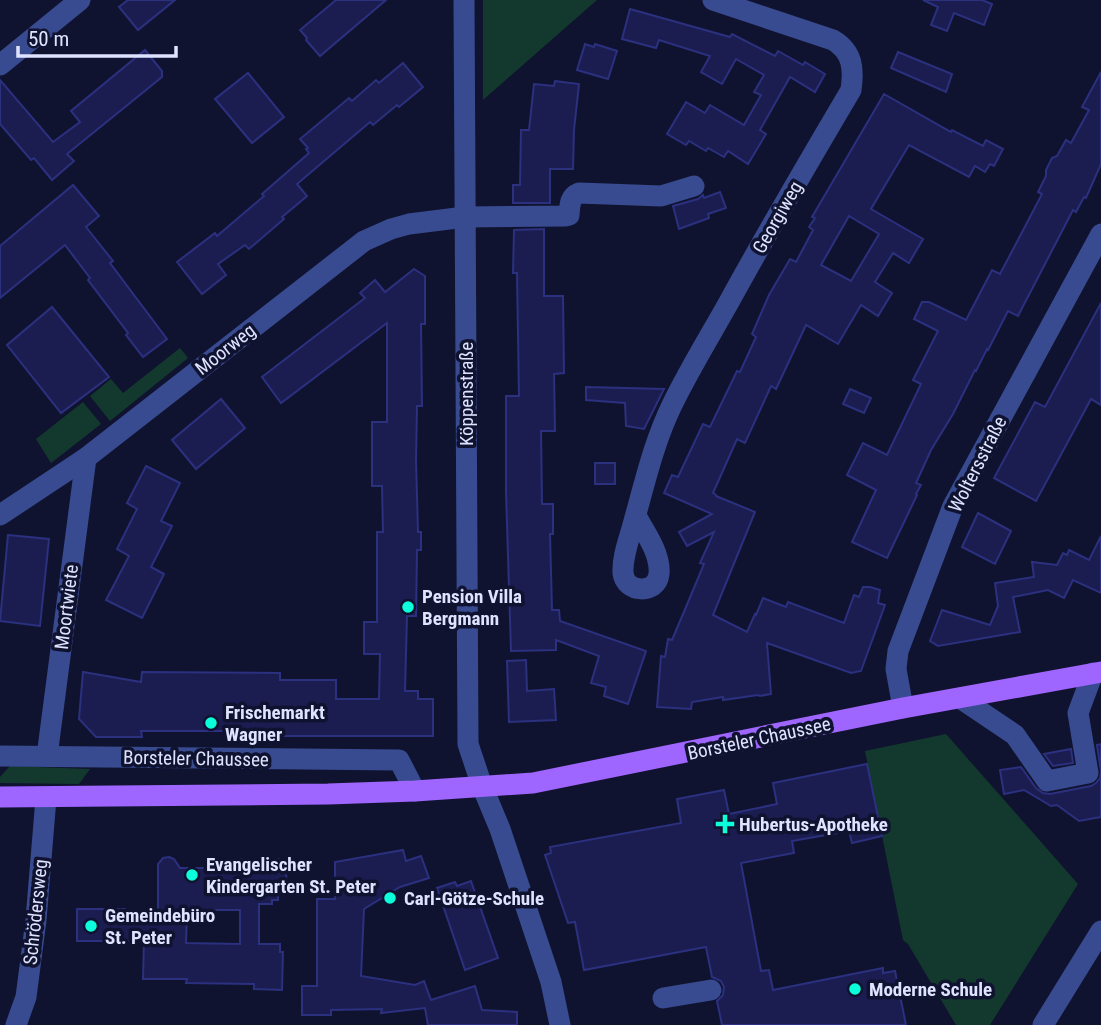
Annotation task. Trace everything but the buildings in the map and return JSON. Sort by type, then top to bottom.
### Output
[{"type":"main road","name":"Borsteler Chaussee","points":[[0,797],[415,791],[533,783],[1097,672]]},
{"type":"street","points":[[0,65],[80,0]]},
{"type":"street","name":"Köppenstraße","points":[[464,0],[468,744],[500,829],[551,982],[560,1025]]},
{"type":"street","name":"Georgiweg","points":[[636,516],[653,453],[671,406],[851,90],[852,64],[840,44],[713,0]]},
{"type":"street","name":"Moorweg","points":[[0,515],[86,458],[364,242],[391,229],[465,217],[565,216],[569,215],[571,199],[579,193],[661,196],[694,186]]},
{"type":"street","name":"Woltersstraße","points":[[904,708],[896,669],[898,651],[953,506],[1101,234]]},
{"type":"street","name":"Moortwiete","points":[[47,756],[86,458]]},
{"type":"street","points":[[960,698],[1015,735],[1047,781],[1088,773],[1078,713],[1097,672]]},
{"type":"street","name":"Borsteler Chaussee","points":[[0,756],[399,760],[415,791]]},
{"type":"street","name":"Schrödersweg","points":[[16,1025],[28,984],[46,798]]},
{"type":"street","points":[[1043,1025],[1101,931]]},
{"type":"street","points":[[663,998],[711,990]]},
{"type":"green space","points":[[483,0],[597,0],[483,100]]},
{"type":"green space","points":[[180,348],[188,358],[110,421],[90,396],[111,379],[123,393]]},
{"type":"green space","points":[[83,402],[101,424],[51,463],[36,439]]},
{"type":"green space","points":[[946,734],[1078,884],[990,1025],[956,1025],[908,944],[903,940],[865,751]]},
{"type":"green space","points":[[10,766],[90,769],[79,784],[0,783],[0,777]]},
{"type":"place","name":"Pension Villa Bergmann","points":[[408,607]]},
{"type":"place","name":"Frischemarkt Wagner","points":[[211,723]]},
{"type":"place","name":"Hubertus-Apotheke","points":[[725,824]]},
{"type":"place","name":"Evangelischer Kindergarten St. Peter","points":[[192,875]]},
{"type":"place","name":"Carl-Götze-Schule","points":[[390,898]]},
{"type":"place","name":"Gemeindebüro St. Peter","points":[[91,926]]},
{"type":"place","name":"Moderne Schule","points":[[855,989]]}]
